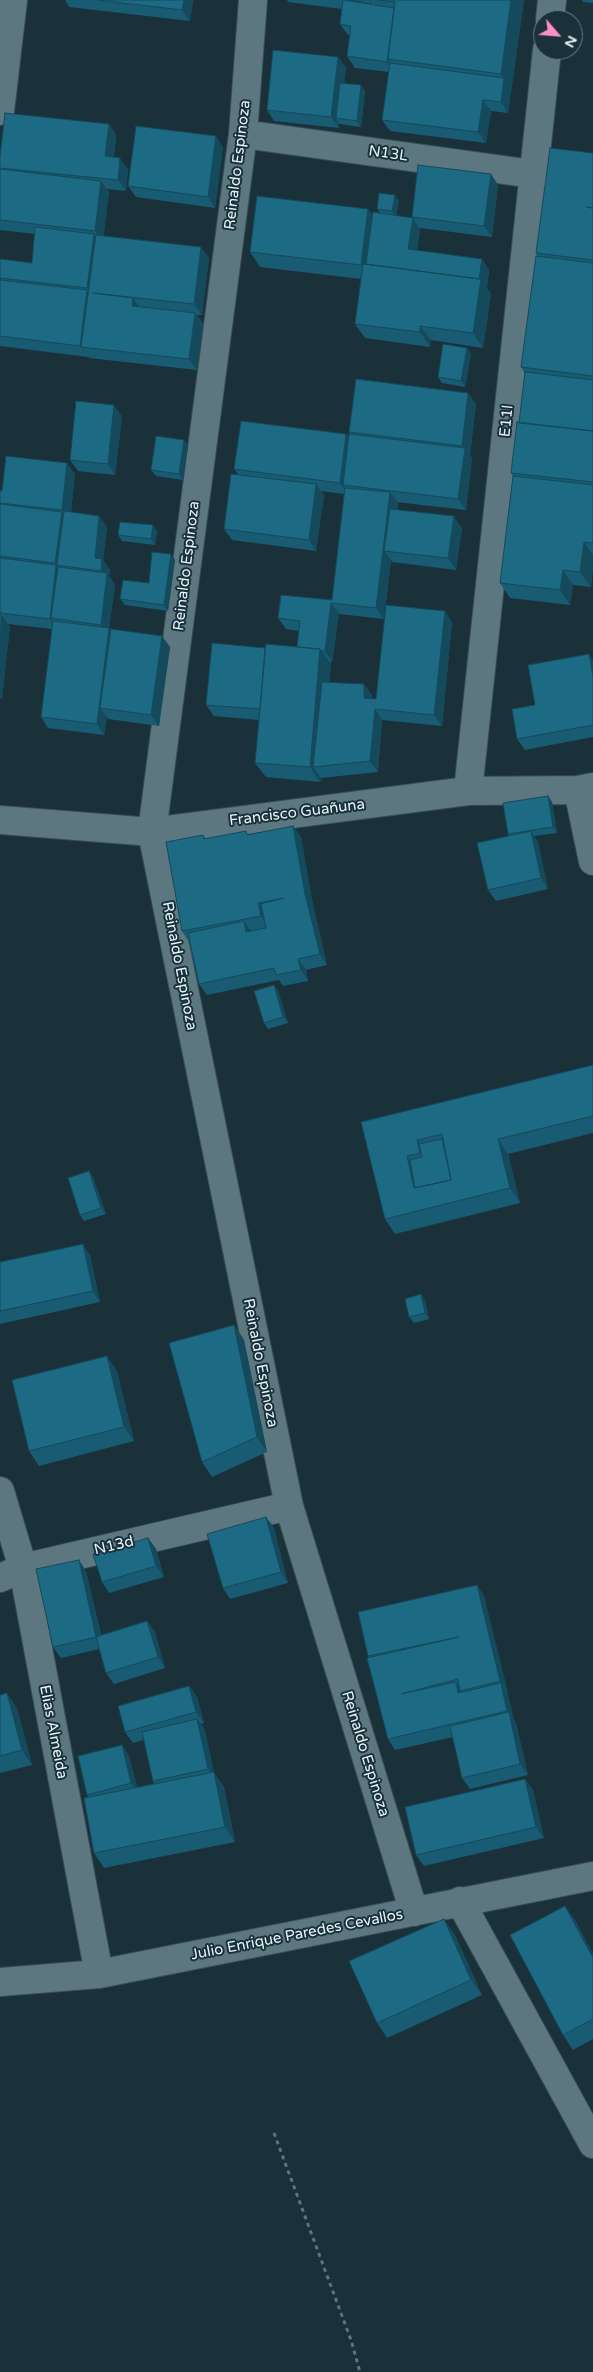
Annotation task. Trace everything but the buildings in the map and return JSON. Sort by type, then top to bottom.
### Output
[{"type":"street","points":[[0,111],[13,0]]},
{"type":"street","name":"Reinaldo Espinoza","points":[[253,0],[243,134],[152,832],[289,1506],[414,1912]]},
{"type":"street","name":"E11l","points":[[468,791],[546,60]]},
{"type":"street","name":"N13L","points":[[243,134],[533,174]]},
{"type":"street","points":[[585,789],[593,861]]},
{"type":"street","name":"Francisco Guañuna","points":[[0,820],[152,832],[468,791],[585,789]]},
{"type":"street","name":"Elias Almeida","points":[[0,1491],[11,1573],[99,1974]]},
{"type":"street","name":"N13d","points":[[11,1573],[289,1506]]},
{"type":"street","name":"Julio Enrique Paredes Cevallos","points":[[0,1982],[99,1974],[593,1876]]},
{"type":"street","points":[[460,1902],[593,2144]]},
{"type":"path","points":[[274,2134],[351,2340],[360,2372]]}]
